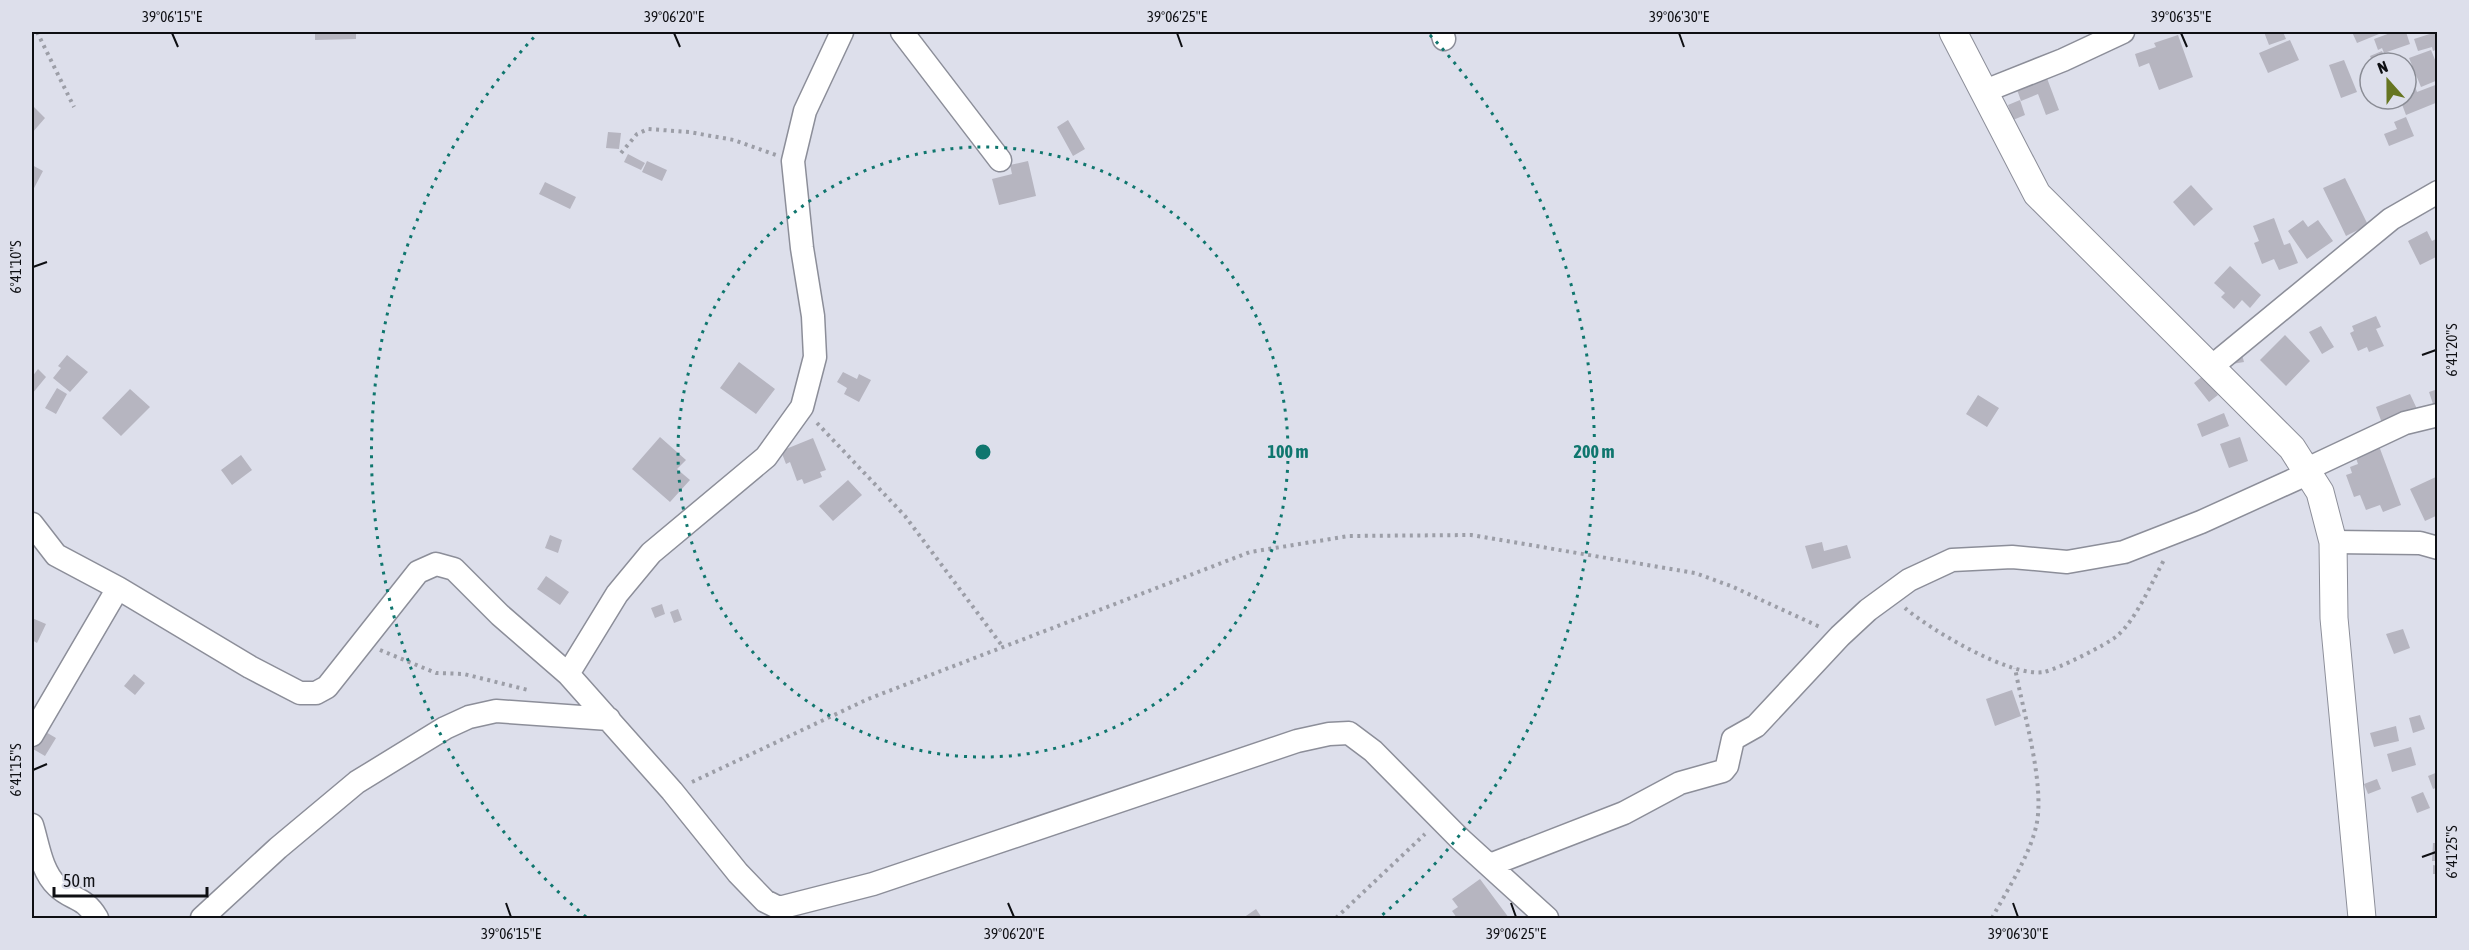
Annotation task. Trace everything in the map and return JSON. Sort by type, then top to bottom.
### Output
[{"type":"street","points":[[568,674],[617,594],[651,553],[766,457],[802,407],[815,357],[814,327],[793,161],[805,111],[842,32]]},
{"type":"street","points":[[902,32],[1000,160]]},
{"type":"street","points":[[1953,32],[2037,194],[2292,448],[2320,492],[2333,542],[2334,618],[2362,918]]},
{"type":"street","points":[[1985,91],[2063,60],[2123,32]]},
{"type":"street","points":[[2210,368],[2391,219],[2438,192]]},
{"type":"street","points":[[1490,865],[1624,813],[1680,783],[1723,771],[1727,766],[1733,739],[1756,726],[1840,636],[1888,594],[1909,580],[1952,560],[2012,557],[2067,562],[2124,552],[2179,531],[2405,423],[2438,415]]},
{"type":"street","points":[[32,524],[56,555],[118,588],[250,667],[300,693],[316,693],[327,687],[418,572],[436,564],[454,569],[500,615],[568,674],[672,791],[738,873],[780,913],[873,884],[1297,741],[1329,734],[1353,735],[1547,918]]},
{"type":"street","points":[[2333,542],[2420,543],[2438,548]]},
{"type":"street","points":[[32,735],[118,588]]},
{"type":"street","points":[[202,918],[278,848],[357,782],[445,728],[469,717],[496,711],[609,719]]},
{"type":"street","points":[[32,825],[50,878],[58,888],[82,901],[97,918]]},
{"type":"path","points":[[36,32],[74,107]]},
{"type":"path","points":[[621,153],[637,134],[648,129],[689,132],[734,140],[793,161]]},
{"type":"path","points":[[802,407],[905,516],[1002,647]]},
{"type":"path","points":[[1888,594],[1920,621],[1965,647],[2015,668],[2044,672],[2118,636],[2140,605],[2179,531]]},
{"type":"path","points":[[672,791],[868,699],[1250,552],[1349,536],[1470,535],[1695,573],[1731,586],[1840,636]]},
{"type":"path","points":[[363,643],[436,673],[464,674],[528,690]]},
{"type":"path","points":[[1992,918],[2036,827],[2039,791],[2015,668]]},
{"type":"path","points":[[1336,918],[1441,819]]},
{"type":"building","points":[[315,32],[356,32],[356,39],[315,40]]},
{"type":"building","points":[[2264,32],[2283,32],[2286,39],[2269,45]]},
{"type":"building","points":[[2352,32],[2378,32],[2379,34],[2357,43]]},
{"type":"building","points":[[2393,32],[2406,32],[2410,44],[2383,51],[2382,48],[2378,50],[2374,39]]},
{"type":"building","points":[[2436,32],[2438,49],[2433,51],[2432,47],[2418,51],[2414,39]]},
{"type":"building","points":[[2178,35],[2193,77],[2159,90],[2149,63],[2139,67],[2135,54],[2156,47],[2154,43]]},
{"type":"building","points":[[2290,40],[2299,60],[2268,73],[2259,53]]},
{"type":"building","points":[[2431,50],[2438,67],[2438,80],[2421,87],[2418,80],[2418,55]]},
{"type":"building","points":[[2344,60],[2357,92],[2341,98],[2329,65]]},
{"type":"building","points":[[2045,73],[2059,110],[2046,115],[2038,94],[2021,101],[2015,84]]},
{"type":"building","points":[[2438,84],[2438,102],[2418,110],[2418,92]]},
{"type":"building","points":[[2020,100],[2025,115],[2013,120],[2008,105]]},
{"type":"building","points":[[32,105],[45,118],[32,133]]},
{"type":"building","points":[[2404,111],[2416,111],[2406,115]]},
{"type":"building","points":[[2406,117],[2414,136],[2389,146],[2384,134],[2397,129],[2394,122]]},
{"type":"building","points":[[1068,120],[1085,149],[1073,156],[1057,127]]},
{"type":"building","points":[[608,132],[621,133],[619,149],[606,148]]},
{"type":"building","points":[[628,154],[645,163],[641,170],[624,162]]},
{"type":"building","points":[[647,161],[667,170],[662,181],[642,172]]},
{"type":"building","points":[[1028,161],[1036,196],[999,205],[992,179],[1012,174],[1010,165]]},
{"type":"building","points":[[32,165],[43,171],[32,192]]},
{"type":"building","points":[[2345,178],[2368,225],[2346,236],[2323,188]]},
{"type":"building","points":[[545,182],[576,197],[570,209],[539,194]]},
{"type":"building","points":[[2191,185],[2213,209],[2194,226],[2173,202]]},
{"type":"building","points":[[2274,218],[2284,245],[2290,243],[2298,263],[2279,270],[2274,259],[2262,264],[2254,243],[2259,241],[2253,226]]},
{"type":"building","points":[[2303,220],[2308,227],[2318,220],[2333,241],[2307,259],[2288,231]]},
{"type":"building","points":[[2427,231],[2432,241],[2436,239],[2438,242],[2438,256],[2420,265],[2408,241]]},
{"type":"building","points":[[2230,266],[2261,295],[2250,308],[2242,300],[2234,309],[2221,297],[2225,293],[2214,283]]},
{"type":"building","points":[[2376,316],[2381,327],[2376,329],[2384,346],[2369,352],[2367,347],[2358,351],[2350,333],[2354,331],[2352,326]]},
{"type":"building","points":[[2321,326],[2334,347],[2322,354],[2309,332]]},
{"type":"building","points":[[2285,335],[2310,361],[2286,386],[2260,360]]},
{"type":"building","points":[[2241,351],[2244,362],[2232,364]]},
{"type":"building","points":[[67,355],[88,372],[70,392],[53,378],[61,368],[58,366]]},
{"type":"building","points":[[739,362],[775,389],[756,414],[720,388]]},
{"type":"building","points":[[38,369],[46,377],[32,394],[32,377]]},
{"type":"building","points":[[843,372],[857,379],[859,374],[871,380],[859,402],[844,394],[847,388],[837,382]]},
{"type":"building","points":[[2203,376],[2218,395],[2209,402],[2194,383]]},
{"type":"building","points":[[57,388],[67,394],[56,414],[45,408]]},
{"type":"building","points":[[130,389],[150,407],[121,436],[102,418]]},
{"type":"building","points":[[2438,389],[2438,409],[2435,410],[2429,392]]},
{"type":"building","points":[[2410,394],[2417,409],[2382,423],[2376,407]]},
{"type":"building","points":[[1978,395],[1999,408],[1987,427],[1966,414]]},
{"type":"building","points":[[2224,413],[2229,426],[2202,437],[2197,424]]},
{"type":"building","points":[[660,437],[686,460],[677,469],[690,480],[670,502],[632,469]]},
{"type":"building","points":[[2240,437],[2248,461],[2229,468],[2220,444]]},
{"type":"building","points":[[813,438],[826,470],[820,472],[822,477],[804,484],[802,479],[797,481],[790,462],[786,464],[781,451]]},
{"type":"building","points":[[2379,446],[2401,505],[2383,512],[2380,505],[2366,510],[2360,495],[2354,497],[2346,475],[2352,473],[2350,467],[2358,464],[2355,455]]},
{"type":"building","points":[[241,455],[252,470],[232,485],[221,470]]},
{"type":"building","points":[[2438,476],[2438,515],[2425,521],[2410,489]]},
{"type":"building","points":[[848,480],[862,495],[833,521],[819,506]]},
{"type":"building","points":[[550,535],[562,540],[558,553],[545,548]]},
{"type":"building","points":[[1822,542],[1824,551],[1847,545],[1851,558],[1812,569],[1805,546]]},
{"type":"building","points":[[546,576],[569,592],[560,605],[537,589]]},
{"type":"building","points":[[662,604],[665,614],[655,618],[651,608]]},
{"type":"building","points":[[678,609],[682,620],[674,623],[670,612]]},
{"type":"building","points":[[32,618],[46,624],[37,643],[32,640]]},
{"type":"building","points":[[2403,629],[2410,648],[2394,654],[2386,634]]},
{"type":"building","points":[[134,674],[145,683],[135,695],[124,686]]},
{"type":"building","points":[[2012,690],[2021,716],[1995,726],[1986,699]]},
{"type":"building","points":[[2420,715],[2425,729],[2413,733],[2409,718]]},
{"type":"building","points":[[2396,726],[2399,741],[2374,747],[2370,733]]},
{"type":"building","points":[[44,731],[56,738],[45,756],[33,749]]},
{"type":"building","points":[[2411,747],[2416,765],[2392,772],[2387,754]]},
{"type":"building","points":[[2438,772],[2438,787],[2433,789],[2428,776]]},
{"type":"building","points":[[2377,779],[2381,789],[2368,794],[2364,784]]},
{"type":"building","points":[[2423,792],[2430,808],[2417,813],[2411,797]]},
{"type":"building","points":[[2433,843],[2438,843],[2438,861],[2432,861]]},
{"type":"building","points":[[2433,865],[2438,866],[2438,874],[2433,874]]},
{"type":"building","points":[[1480,879],[1509,918],[1457,918],[1452,911],[1458,907],[1452,899]]},
{"type":"building","points":[[1256,909],[1262,918],[1243,918]]}]
